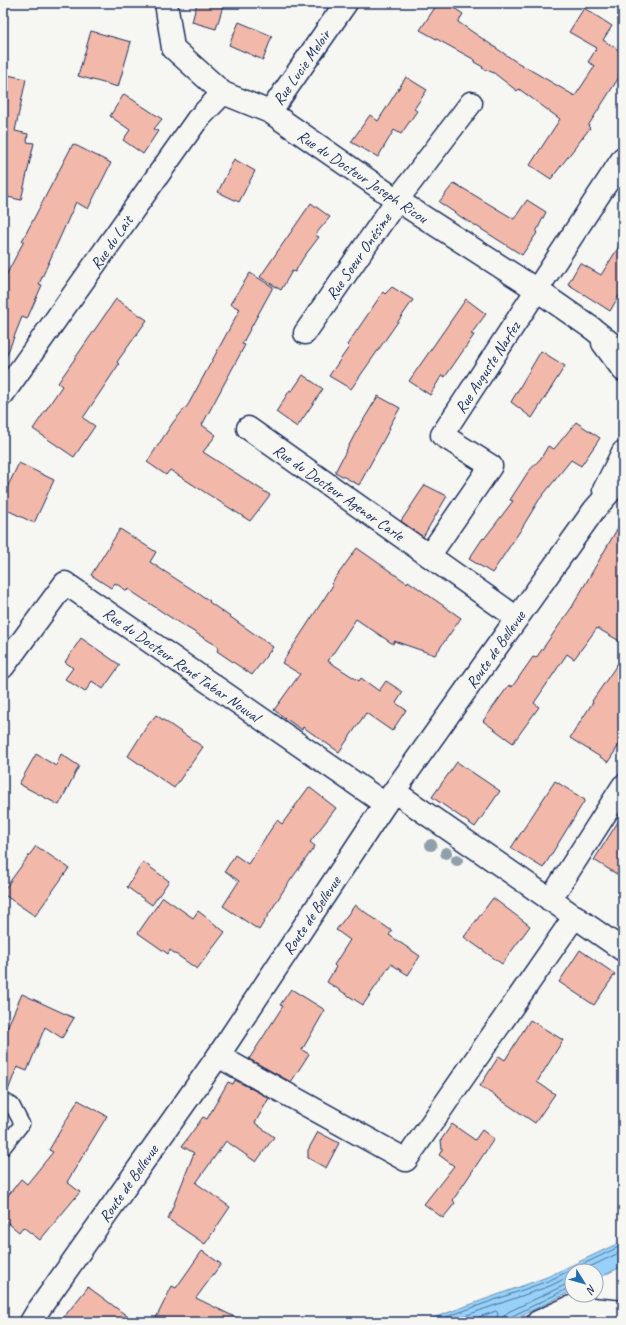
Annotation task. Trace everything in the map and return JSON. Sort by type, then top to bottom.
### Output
[{"type":"street","name":"Rue du Docteur Joseph Ricou","points":[[166,3],[173,48],[223,94],[270,112],[397,200],[537,290],[593,329],[623,353]]},
{"type":"street","name":"Rue Lucie Meloir","points":[[270,112],[346,3]]},
{"type":"street","name":"Rue du Lait","points":[[3,394],[197,120],[223,94]]},
{"type":"street","name":"Rue Soeur Onésime","points":[[305,334],[397,200],[470,103]]},
{"type":"street","name":"Rue Auguste Narfez","points":[[429,556],[491,466],[442,435],[623,158]]},
{"type":"street","name":"Rue du Docteur Joseph Ricou","points":[[593,329],[623,370]]},
{"type":"street","name":"Rue du Docteur Agenor Carle","points":[[248,428],[517,618]]},
{"type":"street","name":"Route de Bellevue","points":[[594,510],[623,452]]},
{"type":"street","name":"Route de Bellevue","points":[[31,1322],[218,1056],[390,798],[594,510],[623,477]]},
{"type":"street","name":"Rue du Docteur René Tabar Nouval","points":[[3,667],[65,583],[390,798]]},
{"type":"street","points":[[550,900],[623,786]]},
{"type":"street","points":[[390,798],[575,916],[623,950]]},
{"type":"street","points":[[218,1056],[406,1160],[575,916]]},
{"type":"street","points":[[538,1322],[571,1307],[623,1312]]},
{"type":"lane","points":[[3,1100],[12,1105],[22,1124],[3,1148]]},
{"type":"water","points":[[623,1241],[623,1266],[604,1275],[604,1263],[577,1263]]},
{"type":"water","points":[[564,1269],[564,1295],[508,1322],[422,1322],[547,1277]]},
{"type":"building","points":[[197,3],[224,3],[216,29],[192,22]]},
{"type":"building","points":[[438,3],[447,3],[463,14],[458,22],[515,61],[575,96],[595,66],[588,62],[597,48],[569,32],[584,8],[612,26],[603,40],[623,53],[623,71],[588,126],[590,128],[551,179],[530,165],[560,119],[519,89],[517,91],[494,73],[482,68],[483,67],[474,62],[475,60],[420,30]]},
{"type":"building","points":[[239,22],[272,36],[263,60],[229,45]]},
{"type":"building","points":[[91,31],[131,42],[118,87],[78,76]]},
{"type":"building","points":[[3,74],[26,79],[15,131],[28,134],[27,142],[34,143],[21,200],[3,196]]},
{"type":"building","points":[[406,77],[427,90],[414,109],[417,111],[401,134],[394,130],[378,157],[351,142],[370,115],[378,121]]},
{"type":"building","points":[[124,94],[162,119],[154,129],[158,131],[143,154],[123,140],[130,130],[110,116]]},
{"type":"building","points":[[73,144],[111,163],[88,209],[76,202],[39,284],[42,285],[27,319],[22,317],[4,362],[3,281],[24,241],[22,241]]},
{"type":"building","points":[[234,159],[255,171],[239,202],[218,192]]},
{"type":"building","points":[[454,183],[514,219],[527,200],[546,212],[536,232],[537,233],[522,255],[439,202]]},
{"type":"building","points":[[311,203],[330,217],[315,235],[319,237],[303,258],[295,272],[292,271],[281,290],[260,277]]},
{"type":"building","points":[[623,240],[623,289],[610,311],[568,284],[580,263],[601,275]]},
{"type":"building","points":[[250,273],[273,287],[242,344],[245,345],[202,425],[216,435],[203,452],[270,495],[250,521],[170,470],[166,475],[147,462],[174,421],[188,405],[240,309],[230,304]]},
{"type":"building","points":[[392,287],[413,300],[351,389],[329,376],[349,347],[347,345],[383,292],[385,294]]},
{"type":"building","points":[[116,299],[147,320],[117,362],[119,364],[83,418],[95,426],[74,457],[33,429],[62,386],[58,383]]},
{"type":"building","points":[[466,299],[486,314],[471,334],[474,335],[445,377],[442,375],[430,395],[409,381]]},
{"type":"building","points":[[541,351],[565,366],[532,418],[511,402]]},
{"type":"building","points":[[303,375],[323,389],[297,427],[276,412],[290,390],[292,391]]},
{"type":"building","points":[[378,396],[400,408],[359,485],[335,472],[356,432]]},
{"type":"building","points":[[576,422],[600,438],[581,466],[571,460],[539,500],[492,573],[469,559],[483,538],[484,539],[513,501],[510,500],[528,472],[541,458],[548,446],[554,449]]},
{"type":"building","points":[[19,463],[54,480],[34,523],[3,508],[3,496]]},
{"type":"building","points":[[425,485],[447,496],[423,537],[401,521]]},
{"type":"building","points":[[623,519],[623,643],[597,628],[574,659],[567,654],[534,703],[539,707],[513,743],[483,721],[509,685],[512,687],[533,657],[536,658],[572,607]]},
{"type":"building","points":[[120,529],[156,552],[150,562],[210,601],[209,602],[273,647],[252,675],[217,651],[219,647],[128,589],[127,591],[115,583],[111,588],[91,575]]},
{"type":"building","points":[[357,548],[461,618],[435,655],[394,641],[393,644],[356,619],[328,661],[359,681],[361,678],[379,691],[386,681],[403,692],[396,703],[406,710],[392,731],[366,713],[339,752],[303,727],[302,730],[274,710],[300,674],[282,663],[333,585],[331,584]]},
{"type":"building","points":[[81,638],[120,665],[103,689],[92,681],[85,692],[65,679],[73,668],[65,662]]},
{"type":"building","points":[[623,656],[623,739],[608,762],[570,738],[593,702],[592,701]]},
{"type":"building","points":[[156,715],[203,747],[174,788],[128,756],[147,726]]},
{"type":"building","points":[[36,754],[56,766],[61,754],[79,766],[59,805],[19,784]]},
{"type":"building","points":[[457,762],[500,791],[475,827],[432,797]]},
{"type":"building","points":[[555,781],[585,800],[543,868],[511,848]]},
{"type":"building","points":[[309,787],[336,808],[310,842],[315,846],[285,888],[259,930],[223,906],[239,881],[225,871],[235,855],[248,864],[277,820],[282,824]]},
{"type":"building","points":[[623,814],[623,878],[594,860]]},
{"type":"building","points":[[36,846],[69,868],[35,916],[3,894],[3,891]]},
{"type":"building","points":[[143,862],[169,881],[152,905],[127,887]]},
{"type":"building","points":[[163,897],[193,918],[198,911],[225,932],[197,969],[170,950],[168,954],[138,933]]},
{"type":"building","points":[[493,898],[530,926],[502,964],[464,937]]},
{"type":"building","points":[[355,905],[392,931],[389,935],[420,956],[408,975],[391,964],[363,1005],[327,982],[336,967],[334,965],[350,940],[336,930]]},
{"type":"building","points":[[580,950],[615,974],[594,1005],[559,982]]},
{"type":"building","points":[[291,989],[325,1010],[302,1050],[309,1054],[291,1082],[249,1059],[283,1006],[280,1005]]},
{"type":"building","points":[[22,994],[74,1018],[62,1038],[45,1027],[27,1071],[17,1067],[7,1093],[3,1092],[3,1037]]},
{"type":"building","points":[[530,1020],[563,1040],[537,1082],[555,1094],[535,1123],[480,1086],[499,1056],[505,1060]]},
{"type":"building","points":[[235,1080],[269,1098],[255,1123],[274,1137],[256,1162],[226,1141],[196,1183],[230,1207],[205,1244],[168,1219],[194,1153],[182,1146],[203,1117],[207,1119],[228,1082],[233,1084]]},
{"type":"building","points":[[78,1100],[107,1116],[67,1182],[80,1192],[40,1240],[23,1227],[19,1232],[3,1219],[3,1202],[21,1179],[27,1184],[53,1152],[49,1150]]},
{"type":"building","points":[[452,1124],[475,1140],[482,1130],[494,1139],[453,1200],[455,1203],[443,1218],[424,1204],[454,1166],[439,1155],[442,1150],[441,1140]]},
{"type":"building","points":[[318,1132],[339,1143],[326,1168],[308,1158],[308,1150]]},
{"type":"building","points":[[202,1251],[221,1264],[196,1298],[245,1322],[154,1322],[172,1286],[176,1288]]},
{"type":"building","points":[[88,1287],[103,1298],[135,1322],[60,1322]]}]
